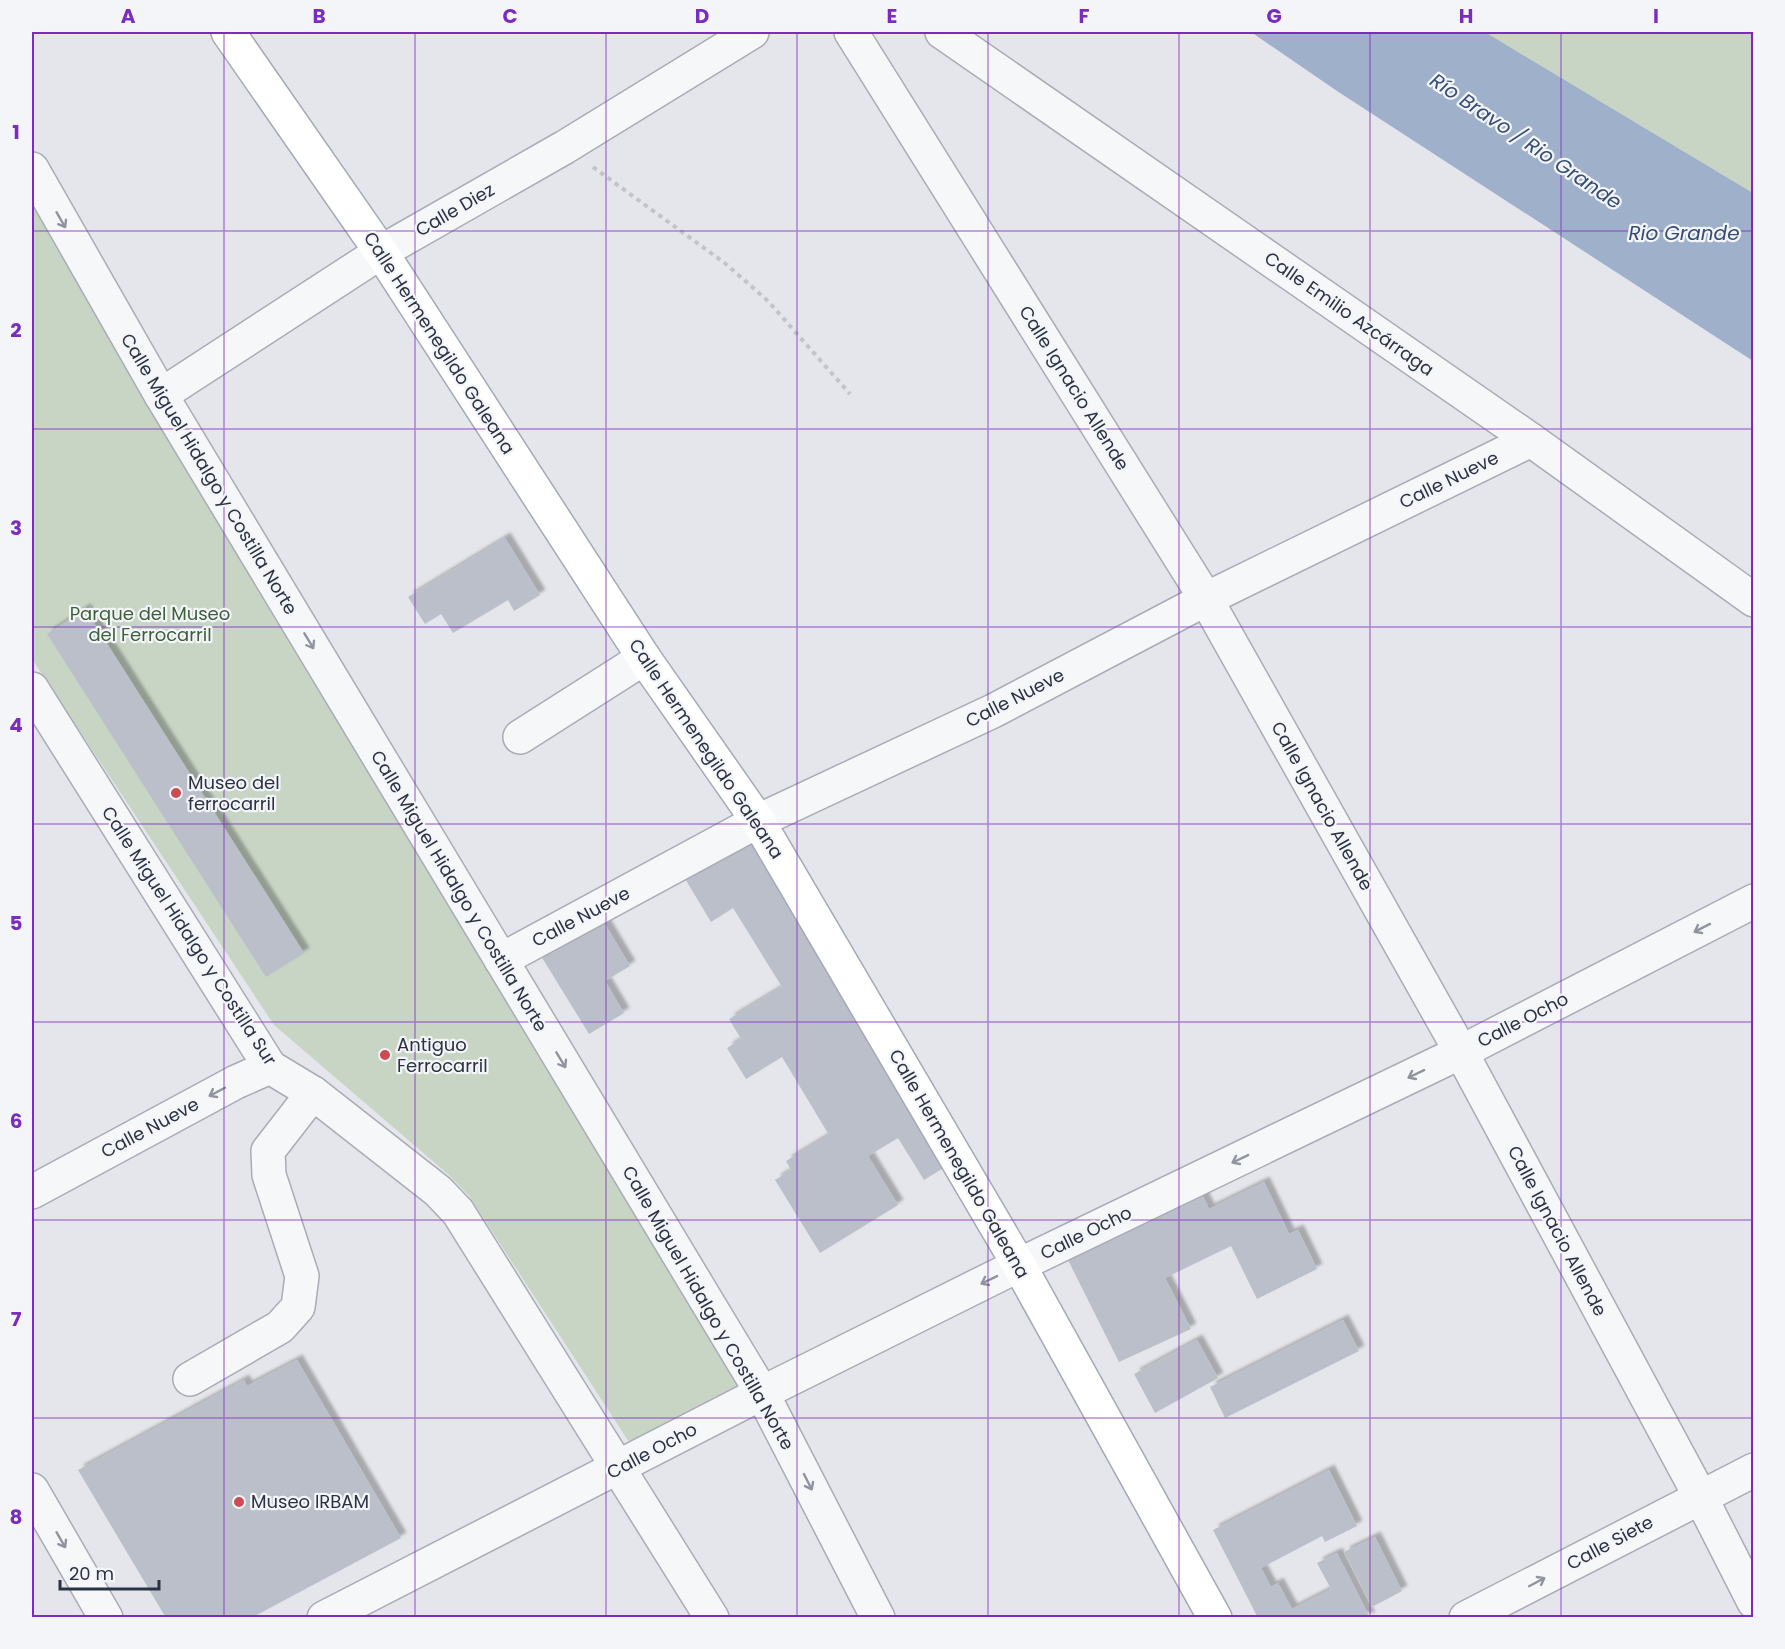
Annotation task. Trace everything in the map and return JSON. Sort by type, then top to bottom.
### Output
[{"type":"main road","name":"Calle Hermenegildo Galeana","points":[[228,32],[381,252],[644,658],[758,821],[1018,1265],[1215,1617]]},
{"type":"street","name":"Calle Diez","points":[[161,395],[381,252],[565,147],[752,32]]},
{"type":"street","name":"Calle Ignacio Allende","points":[[851,32],[1206,599],[1461,1052],[1700,1496],[1754,1602]]},
{"type":"street","name":"Calle Emilio Azcárraga","points":[[942,32],[1531,440],[1754,600]]},
{"type":"street","name":"Calle Miguel Hidalgo y Costilla Norte","points":[[32,169],[161,395],[762,1393],[878,1617]]},
{"type":"street","name":"Calle Nueve","points":[[501,960],[758,821],[993,711],[1206,599],[1531,440]]},
{"type":"street","points":[[520,737],[644,658]]},
{"type":"street","name":"Calle Miguel Hidalgo y Costilla Sur","points":[[32,689],[270,1067],[313,1093],[438,1191],[458,1212],[617,1469],[712,1617]]},
{"type":"street","name":"Calle Ocho","points":[[324,1617],[1018,1265],[1461,1052],[1754,902]]},
{"type":"street","name":"Calle Nueve","points":[[32,1192],[236,1082],[270,1067]]},
{"type":"street","points":[[190,1379],[280,1327],[298,1306],[302,1276],[269,1175],[268,1150],[313,1093]]},
{"type":"street","name":"Calle Siete","points":[[1487,1613],[1700,1496],[1754,1470]]},
{"type":"street","points":[[32,1490],[106,1617]]},
{"type":"path","points":[[565,147],[726,264],[768,301],[850,394]]},
{"type":"green space","points":[[1485,32],[1753,32],[1753,193]]},
{"type":"green space","name":"Parque del Museo del Ferrocarril","points":[[32,203],[757,1392],[629,1442],[469,1196],[449,1175],[274,1025],[32,659]]},
{"type":"water","name":"Rio Grande","points":[[1251,32],[1485,32],[1753,193],[1753,361],[1337,91]]},
{"type":"building","points":[[505,538],[540,595],[514,611],[508,600],[453,633],[441,614],[425,624],[408,597]]},
{"type":"building","name":"Museo del ferrocarril","points":[[85,609],[304,953],[266,977],[47,634]]},
{"type":"building","points":[[748,837],[948,1165],[924,1180],[898,1138],[868,1156],[898,1205],[820,1253],[775,1180],[791,1170],[786,1161],[829,1135],[782,1057],[746,1079],[727,1048],[741,1039],[729,1019],[782,987],[733,908],[711,922],[684,877]]},
{"type":"building","points":[[602,919],[630,966],[605,981],[624,1013],[589,1034],[541,956]]},
{"type":"building","points":[[1264,1182],[1289,1234],[1298,1230],[1317,1269],[1257,1299],[1231,1246],[1165,1278],[1191,1329],[1119,1362],[1066,1256],[1200,1190],[1209,1209]]},
{"type":"building","points":[[1343,1320],[1359,1351],[1225,1418],[1210,1387]]},
{"type":"building","points":[[1197,1340],[1218,1378],[1155,1413],[1134,1374]]},
{"type":"building","points":[[297,1360],[401,1538],[251,1618],[166,1618],[78,1470],[244,1380],[247,1386]]},
{"type":"building","points":[[1329,1470],[1357,1526],[1325,1542],[1322,1536],[1261,1568],[1271,1587],[1278,1583],[1292,1609],[1331,1589],[1317,1563],[1337,1553],[1370,1618],[1258,1618],[1213,1530]]},
{"type":"building","points":[[1375,1537],[1402,1591],[1372,1607],[1344,1552]]},
{"type":"place","name":"Museo del ferrocarril","points":[[176,793]]},
{"type":"place","name":"Antiguo Ferrocarril","points":[[385,1055]]},
{"type":"place","name":"Museo IRBAM","points":[[239,1502]]},
{"type":"water label","name":"Río Bravo / Rio Grande","points":[[1526,141]]}]
